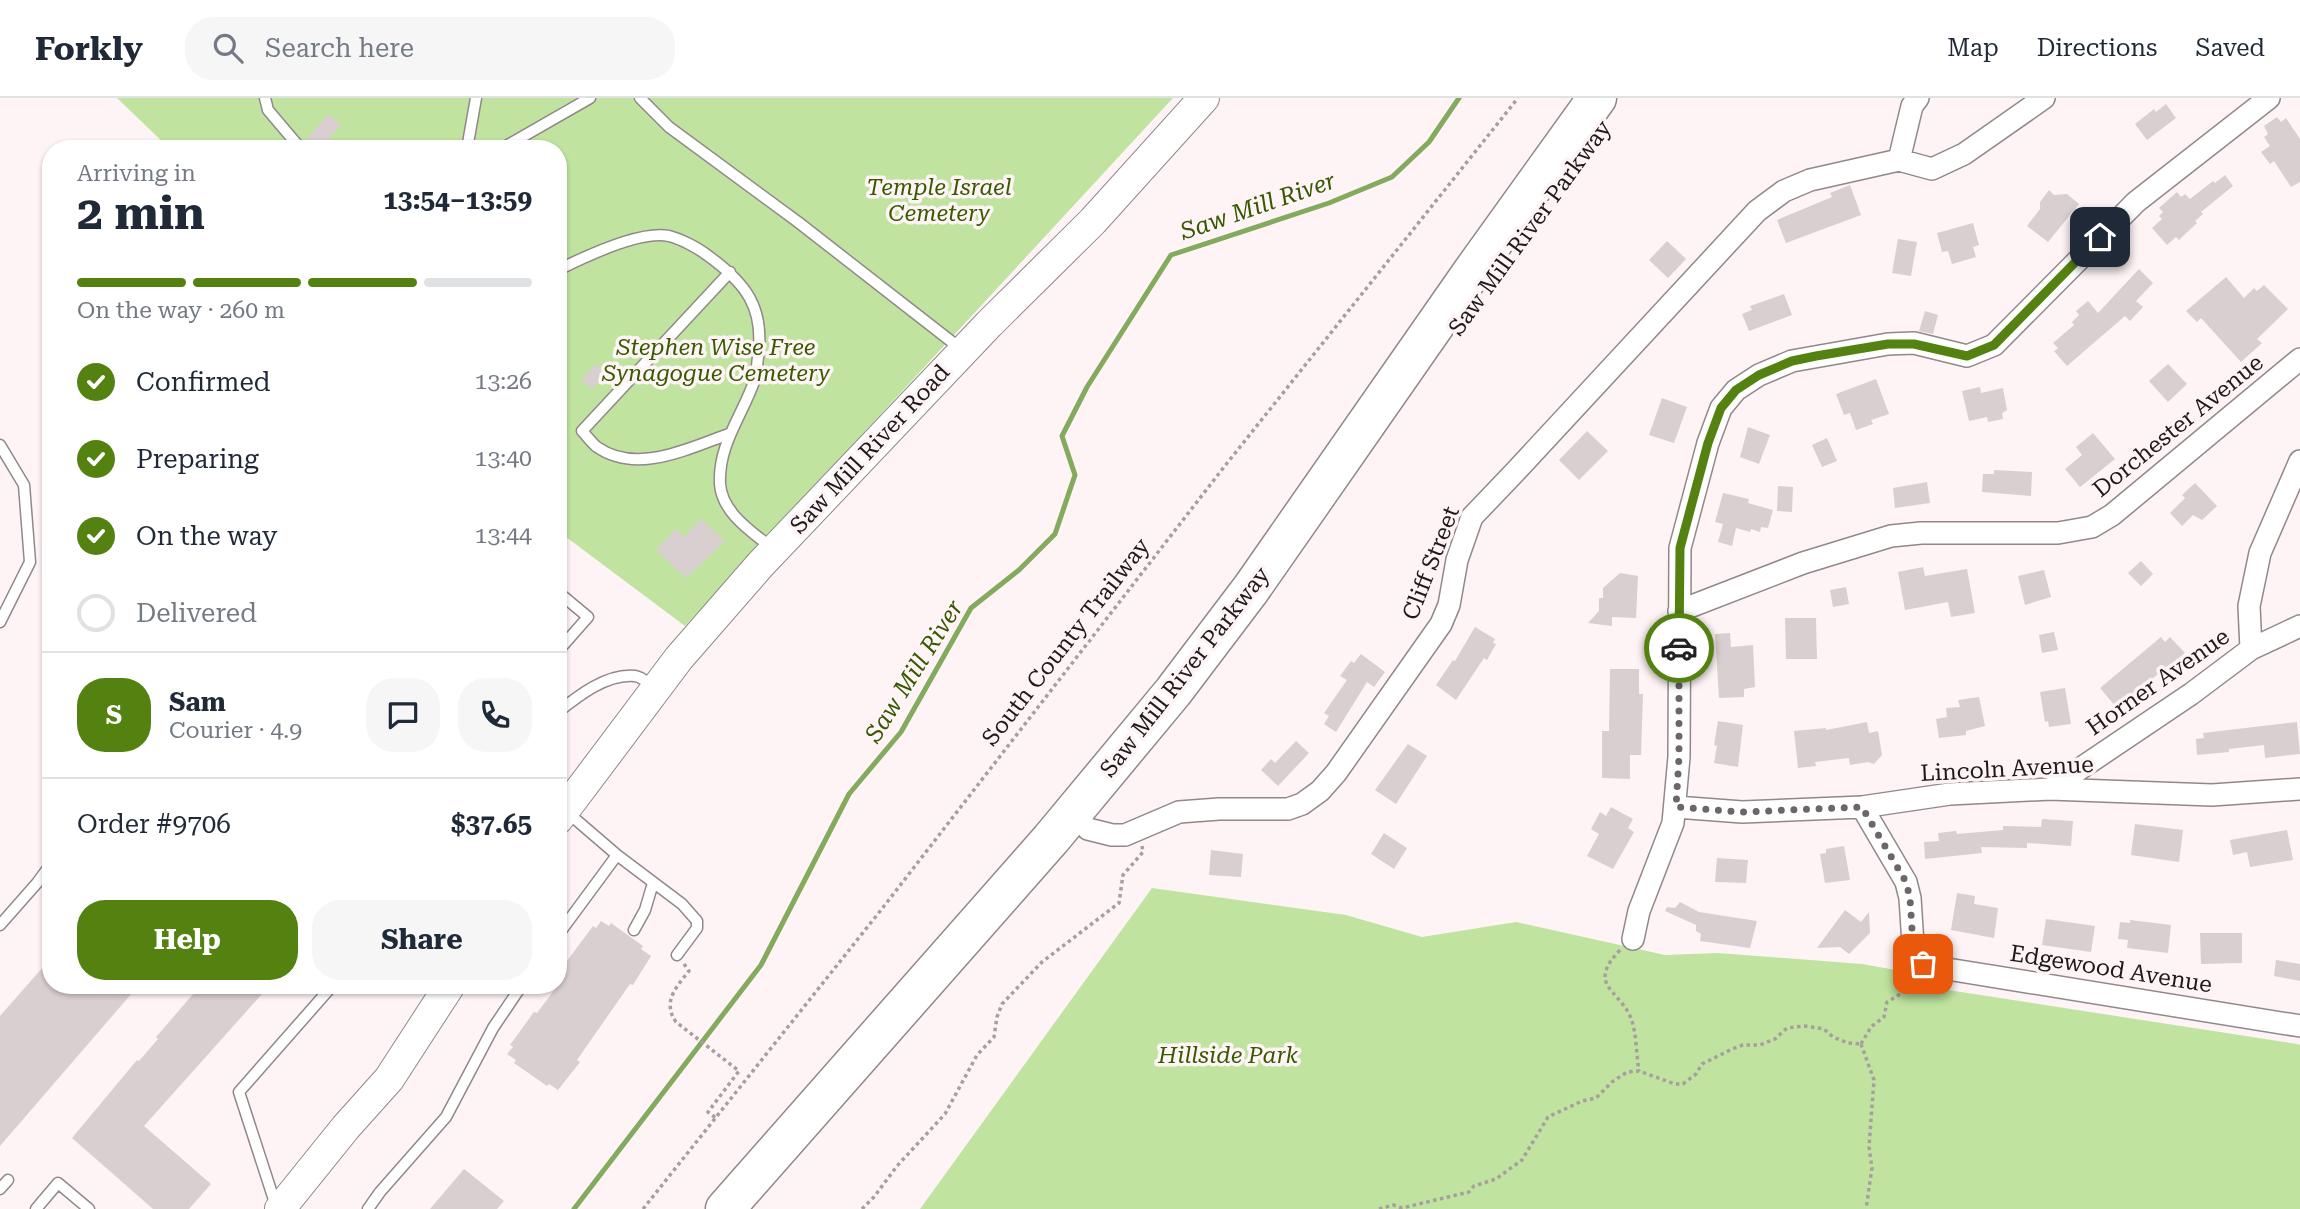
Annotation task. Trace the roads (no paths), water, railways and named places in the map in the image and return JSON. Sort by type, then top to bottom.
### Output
[{"type":"highway","name":"Saw Mill River Parkway","points":[[725,1209],[1059,830],[1173,692],[1251,589],[1486,251],[1597,98]]},
{"type":"highway","name":"Saw Mill River Parkway","points":[[753,1209],[1088,829],[1184,713],[1269,601],[1489,284],[1623,98]]},
{"type":"main road","name":"Saw Mill River Road","points":[[567,807],[702,631],[963,351],[1093,221],[1204,98]]},
{"type":"main road","points":[[278,1209],[389,1079],[444,994]]},
{"type":"street","points":[[1918,98],[1912,106],[1899,160],[1932,169],[1964,154],[2044,98]]},
{"type":"street","points":[[1633,939],[1639,911],[1673,823],[1676,807],[1679,757],[1680,548],[1708,443],[1721,408],[1736,390],[1759,375],[1792,361],[1888,344],[1914,344],[1967,356],[1994,345],[2136,202],[2269,98]]},
{"type":"street","name":"Cliff Street","points":[[1088,829],[1125,835],[1179,811],[1288,809],[1302,804],[1320,791],[1336,773],[1440,624],[1448,605],[1457,560],[1472,517],[1488,499],[1757,211],[1784,191],[1810,180],[1899,160]]},
{"type":"street","name":"Dorchester Avenue","points":[[1679,611],[1803,563],[1891,536],[1921,533],[2058,533],[2092,527],[2112,515],[2300,359]]},
{"type":"street","points":[[2251,649],[2249,606],[2260,553],[2300,461]]},
{"type":"street","name":"Horner Avenue","points":[[2050,789],[2251,649],[2300,625]]},
{"type":"street","name":"Lincoln Avenue","points":[[1676,807],[1742,812],[1862,807],[1951,794],[2050,789],[2212,795],[2300,789]]},
{"type":"street","name":"Edgewood Avenue","points":[[1862,807],[1906,882],[1919,962],[2300,1026]]},
{"type":"lane","points":[[265,98],[268,110],[293,140]]},
{"type":"lane","points":[[469,140],[476,98]]},
{"type":"lane","points":[[517,140],[590,98]]},
{"type":"lane","points":[[640,98],[669,127],[798,222],[963,351]]},
{"type":"lane","points":[[567,265],[585,256],[637,238],[669,236],[703,252],[730,272],[752,298],[761,335],[755,378],[729,434],[722,457],[720,486],[734,517],[775,550]]},
{"type":"lane","points":[[729,434],[677,453],[631,461],[598,447],[582,431],[730,272]]},
{"type":"lane","points":[[0,445],[24,485],[30,562],[0,622]]},
{"type":"lane","points":[[567,600],[588,617],[567,641]]},
{"type":"lane","points":[[567,706],[596,686],[622,676],[638,676],[656,688]]},
{"type":"lane","points":[[567,819],[682,904],[696,921],[696,928],[677,955]]},
{"type":"lane","points":[[567,923],[617,855]]},
{"type":"lane","points":[[0,925],[42,876]]},
{"type":"lane","points":[[634,930],[645,910],[653,883]]},
{"type":"lane","points":[[278,1209],[239,1092],[325,994]]},
{"type":"lane","points":[[368,1209],[446,1117],[493,1028],[516,994]]},
{"type":"lane","points":[[0,1189],[8,1180]]},
{"type":"lane","points":[[36,1209],[58,1183],[89,1209]]},
{"type":"waterway","name":"Saw Mill River","points":[[574,1209],[761,965],[849,794],[901,732],[971,608],[1019,570],[1055,534],[1075,475],[1062,436],[1087,387],[1171,255],[1329,203],[1392,177],[1429,142],[1459,98]]},
{"type":"park label","name":"Temple Israel Cemetery","points":[[939,200]]},
{"type":"park label","name":"Stephen Wise Free Synagogue Cemetery","points":[[716,360]]},
{"type":"park label","name":"Hillside Park","points":[[1228,1055]]}]
